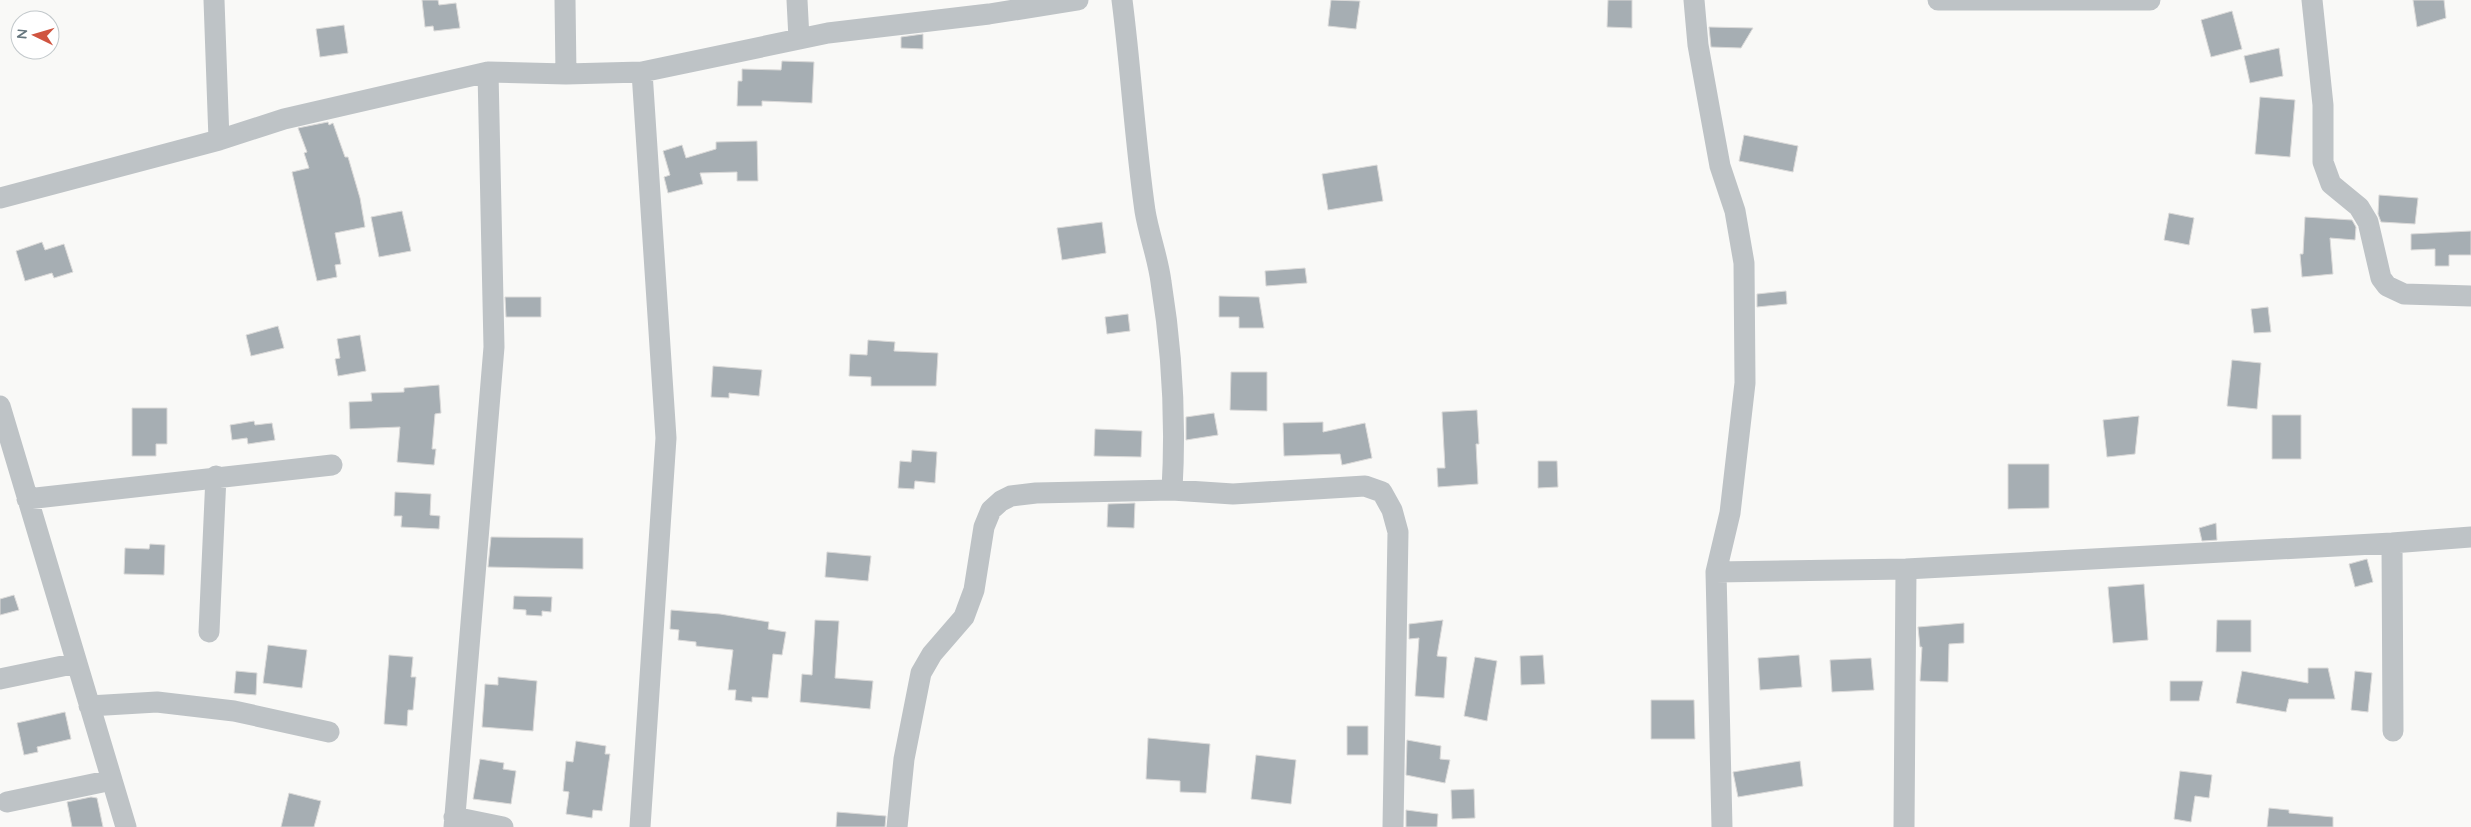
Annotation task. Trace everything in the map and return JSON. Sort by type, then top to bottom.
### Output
[{"type":"street","points":[[214,0],[219,140]]},
{"type":"street","points":[[565,0],[566,74]]},
{"type":"street","points":[[797,0],[799,38]]},
{"type":"street","points":[[0,198],[219,140],[284,119],[488,72],[566,74],[642,72],[799,38],[989,14],[1078,0]]},
{"type":"street","points":[[1122,0],[1137,155],[1148,231],[1161,282],[1173,394],[1175,445],[1172,490]]},
{"type":"street","points":[[1694,0],[1698,45],[1720,166],[1735,211],[1744,264],[1746,383],[1730,514],[1716,572],[1722,827]]},
{"type":"street","points":[[1938,0],[2150,0]]},
{"type":"street","points":[[2312,0],[2323,105],[2323,162],[2331,184],[2359,206],[2368,222],[2381,278],[2387,286],[2404,294],[2471,296]]},
{"type":"street","points":[[488,72],[494,347],[454,822],[503,827]]},
{"type":"street","points":[[640,827],[666,438],[642,72]]},
{"type":"street","points":[[0,406],[26,499],[126,827]]},
{"type":"street","points":[[26,499],[216,476],[332,465]]},
{"type":"street","points":[[209,632],[216,476]]},
{"type":"street","points":[[897,827],[904,759],[921,672],[932,654],[964,617],[974,590],[984,527],[991,510],[1001,501],[1019,495],[1172,490],[1233,494],[1365,486],[1382,492],[1392,510],[1398,532],[1393,827]]},
{"type":"street","points":[[1716,572],[1906,569],[2392,543],[2471,537]]},
{"type":"street","points":[[2392,543],[2393,731]]},
{"type":"street","points":[[1904,827],[1906,569]]},
{"type":"street","points":[[0,679],[76,663]]},
{"type":"street","points":[[89,706],[157,702],[234,711],[329,732]]},
{"type":"street","points":[[6,802],[112,780]]},
{"type":"building","points":[[422,0],[438,0],[439,5],[456,3],[460,28],[434,31],[433,26],[425,27]]},
{"type":"building","points":[[1331,0],[1360,1],[1356,29],[1328,26]]},
{"type":"building","points":[[1608,0],[1632,0],[1632,28],[1607,27]]},
{"type":"building","points":[[2413,0],[2444,0],[2446,18],[2417,27]]},
{"type":"building","points":[[2232,11],[2242,49],[2211,57],[2201,20]]},
{"type":"building","points":[[344,25],[348,53],[320,57],[316,29]]},
{"type":"building","points":[[1709,27],[1753,28],[1741,48],[1711,47]]},
{"type":"building","points":[[923,34],[923,49],[901,48],[901,37]]},
{"type":"building","points":[[2279,48],[2283,76],[2250,83],[2244,56]]},
{"type":"building","points":[[782,61],[814,62],[812,103],[762,101],[762,106],[737,106],[738,81],[742,81],[742,69],[781,70]]},
{"type":"building","points":[[2260,97],[2295,100],[2290,157],[2255,154]]},
{"type":"building","points":[[328,122],[329,125],[333,123],[345,157],[348,157],[360,198],[365,227],[335,233],[341,264],[335,265],[337,277],[317,281],[292,172],[309,168],[304,153],[307,152],[298,128]]},
{"type":"building","points":[[1744,135],[1798,146],[1793,172],[1739,161]]},
{"type":"building","points":[[757,141],[758,181],[737,181],[737,172],[700,173],[703,184],[668,193],[664,177],[670,175],[663,151],[682,145],[686,158],[716,149],[716,142]]},
{"type":"building","points":[[1377,165],[1383,201],[1328,210],[1322,174]]},
{"type":"building","points":[[2379,195],[2418,198],[2415,224],[2381,222],[2378,214]]},
{"type":"building","points":[[402,211],[411,251],[379,257],[371,217]]},
{"type":"building","points":[[2169,213],[2194,218],[2189,245],[2164,240]]},
{"type":"building","points":[[2305,217],[2352,220],[2356,227],[2355,240],[2330,238],[2333,274],[2302,277],[2300,254],[2303,254]]},
{"type":"building","points":[[1102,222],[1106,253],[1062,260],[1057,228]]},
{"type":"building","points":[[2471,231],[2471,255],[2449,255],[2449,266],[2435,266],[2435,249],[2411,250],[2411,234]]},
{"type":"building","points":[[42,242],[45,250],[64,244],[73,272],[54,278],[52,273],[25,281],[16,251]]},
{"type":"building","points":[[1305,268],[1307,283],[1266,286],[1265,271]]},
{"type":"building","points":[[1786,291],[1787,304],[1757,307],[1757,294]]},
{"type":"building","points":[[1219,296],[1259,297],[1264,328],[1239,328],[1239,317],[1219,317]]},
{"type":"building","points":[[505,297],[541,297],[541,317],[506,317]]},
{"type":"building","points":[[2268,307],[2271,332],[2254,333],[2251,309]]},
{"type":"building","points":[[1128,314],[1130,331],[1107,334],[1105,317]]},
{"type":"building","points":[[278,326],[284,348],[251,356],[246,335]]},
{"type":"building","points":[[360,335],[366,371],[338,376],[335,359],[340,358],[337,339]]},
{"type":"building","points":[[868,340],[895,342],[894,351],[938,353],[936,386],[871,386],[871,377],[849,376],[850,354],[867,355]]},
{"type":"building","points":[[2232,360],[2261,363],[2257,409],[2227,406]]},
{"type":"building","points":[[713,366],[762,370],[759,396],[729,393],[729,398],[711,397]]},
{"type":"building","points":[[1231,372],[1267,372],[1267,411],[1230,410]]},
{"type":"building","points":[[439,385],[441,413],[435,414],[432,449],[436,449],[434,465],[397,462],[400,427],[350,429],[349,402],[372,401],[371,393],[404,392],[404,388]]},
{"type":"building","points":[[132,408],[167,408],[167,444],[156,444],[156,456],[132,456]]},
{"type":"building","points":[[1477,410],[1479,444],[1476,444],[1478,484],[1438,487],[1437,468],[1445,468],[1442,412]]},
{"type":"building","points":[[1214,413],[1218,435],[1186,440],[1186,417]]},
{"type":"building","points":[[2272,415],[2301,415],[2301,459],[2272,459]]},
{"type":"building","points":[[2139,416],[2135,454],[2107,457],[2103,420]]},
{"type":"building","points":[[254,421],[255,425],[272,423],[275,440],[248,444],[247,438],[232,440],[230,425]]},
{"type":"building","points":[[1323,422],[1323,432],[1365,423],[1372,458],[1342,465],[1340,454],[1284,456],[1283,423]]},
{"type":"building","points":[[1095,429],[1142,431],[1141,457],[1094,456]]},
{"type":"building","points":[[912,450],[937,452],[935,483],[915,481],[914,489],[898,488],[900,461],[911,462]]},
{"type":"building","points":[[1538,461],[1557,461],[1558,487],[1538,488]]},
{"type":"building","points":[[2008,464],[2049,464],[2049,508],[2008,509]]},
{"type":"building","points":[[395,492],[431,494],[430,515],[440,516],[439,529],[401,527],[402,516],[394,516]]},
{"type":"building","points":[[1135,503],[1134,528],[1107,527],[1108,504]]},
{"type":"building","points":[[2216,523],[2217,540],[2202,541],[2199,528]]},
{"type":"building","points":[[491,537],[583,538],[583,569],[488,567]]},
{"type":"building","points":[[150,544],[165,545],[164,575],[124,574],[125,548],[149,549]]},
{"type":"building","points":[[827,552],[871,556],[868,581],[825,577]]},
{"type":"building","points":[[2367,559],[2373,582],[2355,587],[2349,564]]},
{"type":"building","points":[[2144,584],[2148,640],[2113,643],[2108,587]]},
{"type":"building","points":[[14,595],[19,610],[0,615],[0,599]]},
{"type":"building","points":[[514,596],[552,597],[551,612],[542,611],[542,616],[526,615],[526,610],[513,609]]},
{"type":"building","points":[[671,610],[720,614],[769,622],[768,629],[786,632],[782,655],[773,654],[768,698],[752,697],[752,702],[735,700],[736,690],[728,690],[733,650],[696,646],[696,642],[678,640],[679,630],[670,629]]},
{"type":"building","points":[[815,620],[839,621],[835,678],[873,681],[870,709],[800,702],[802,674],[812,675]]},
{"type":"building","points":[[1443,620],[1437,656],[1447,657],[1444,698],[1415,696],[1419,638],[1409,639],[1409,624]]},
{"type":"building","points":[[2217,620],[2251,620],[2251,652],[2216,652]]},
{"type":"building","points":[[1964,623],[1964,643],[1949,644],[1948,682],[1920,681],[1922,647],[1920,647],[1918,627]]},
{"type":"building","points":[[268,645],[307,650],[302,688],[263,683]]},
{"type":"building","points":[[389,655],[413,657],[411,677],[416,677],[413,710],[408,710],[407,726],[384,724]]},
{"type":"building","points":[[1543,655],[1545,684],[1521,685],[1520,656]]},
{"type":"building","points":[[1799,655],[1802,687],[1760,690],[1758,658]]},
{"type":"building","points":[[1475,657],[1497,661],[1487,721],[1464,716]]},
{"type":"building","points":[[1871,658],[1874,690],[1832,692],[1830,660]]},
{"type":"building","points":[[2308,668],[2328,668],[2335,699],[2289,699],[2286,712],[2236,703],[2242,671],[2308,683]]},
{"type":"building","points":[[236,671],[257,673],[256,695],[234,693]]},
{"type":"building","points":[[2355,671],[2372,673],[2368,712],[2351,710]]},
{"type":"building","points":[[498,677],[537,681],[533,731],[482,727],[485,684],[498,685]]},
{"type":"building","points":[[2170,681],[2203,681],[2199,701],[2170,701]]},
{"type":"building","points":[[1651,700],[1694,700],[1695,739],[1651,739]]},
{"type":"building","points":[[65,712],[71,739],[37,747],[38,752],[24,755],[17,723]]},
{"type":"building","points":[[1347,726],[1368,726],[1368,755],[1347,755]]},
{"type":"building","points":[[1148,738],[1210,744],[1206,793],[1180,792],[1180,781],[1146,779]]},
{"type":"building","points":[[1407,740],[1441,746],[1440,759],[1450,760],[1445,783],[1406,775]]},
{"type":"building","points":[[576,741],[606,746],[605,754],[610,754],[602,811],[593,810],[592,818],[566,814],[569,792],[563,791],[566,761],[573,762]]},
{"type":"building","points":[[1256,755],[1296,760],[1291,804],[1251,799]]},
{"type":"building","points":[[480,759],[504,763],[503,769],[516,771],[511,804],[473,799]]},
{"type":"building","points":[[1800,761],[1803,786],[1738,797],[1733,772]]},
{"type":"building","points":[[2180,771],[2212,775],[2209,798],[2195,796],[2191,822],[2174,819]]},
{"type":"building","points":[[1474,789],[1475,818],[1452,819],[1451,790]]},
{"type":"building","points":[[289,793],[321,801],[314,827],[281,827]]},
{"type":"building","points":[[91,797],[97,798],[103,827],[72,827],[67,802]]},
{"type":"building","points":[[2269,808],[2289,810],[2289,813],[2333,817],[2333,827],[2267,827]]},
{"type":"building","points":[[1406,810],[1438,814],[1437,827],[1406,827]]},
{"type":"building","points":[[837,812],[886,816],[885,827],[836,827]]}]
